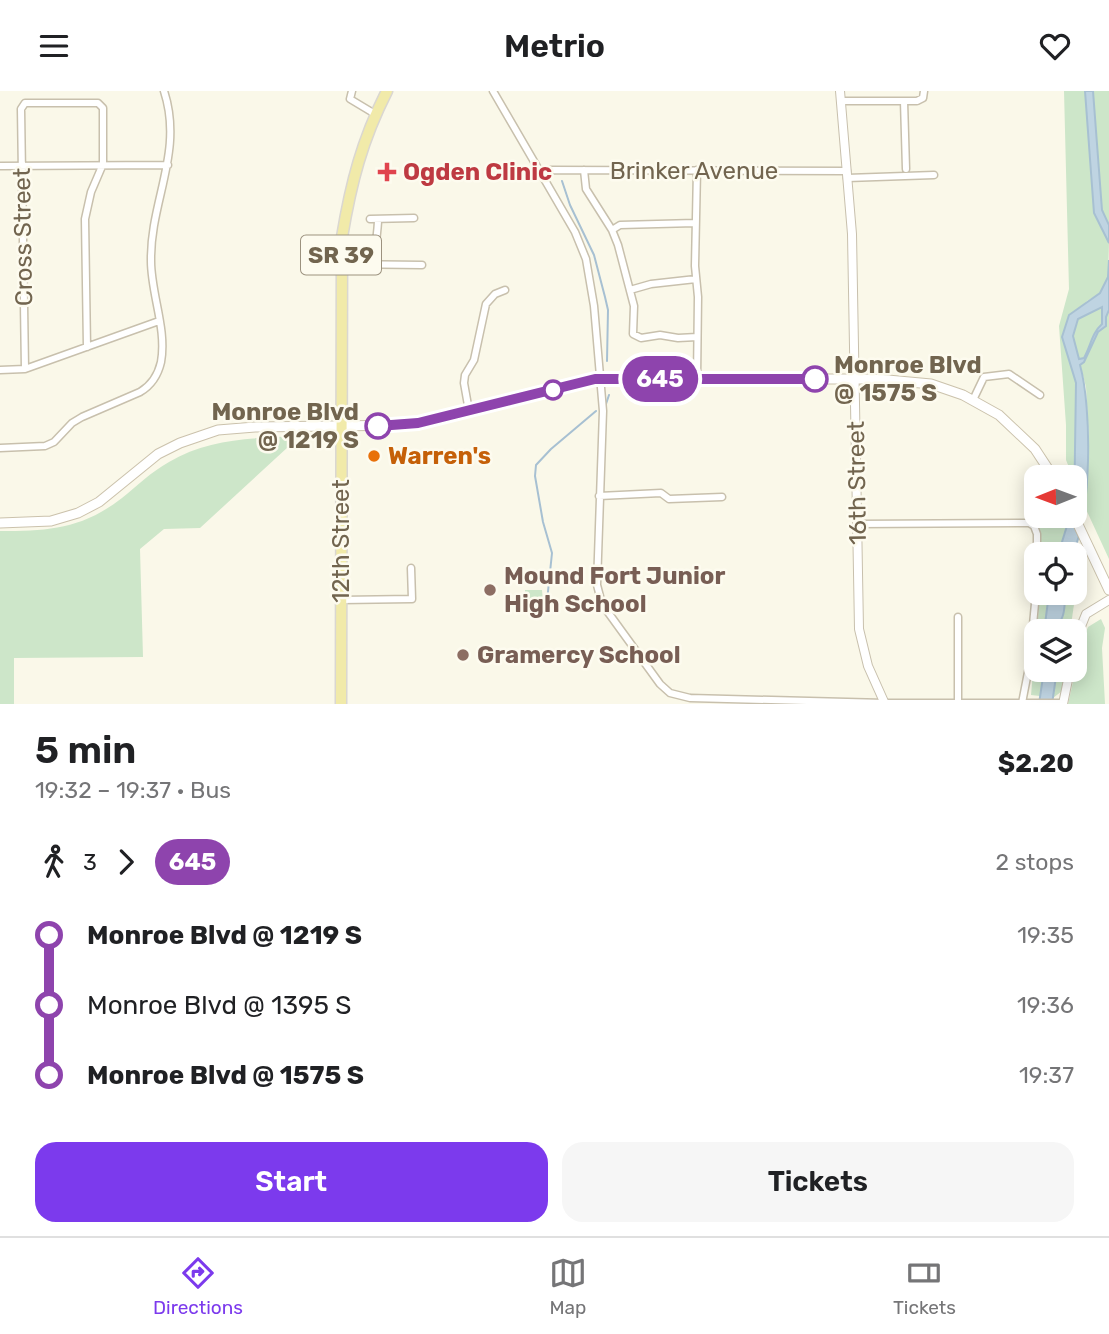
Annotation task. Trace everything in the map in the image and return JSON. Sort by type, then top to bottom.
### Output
[{"type":"main road","name":"12th Street","points":[[341,704],[342,237],[355,167],[375,114],[387,91]]},
{"type":"main road","points":[[0,523],[51,521],[83,511],[99,502],[158,454],[218,430],[247,427],[410,425],[600,379],[855,379],[918,382],[951,390],[999,415],[1021,434],[1047,465]]},
{"type":"main road","points":[[1080,529],[1109,590]]},
{"type":"street","points":[[0,447],[45,446],[54,442],[72,423],[82,417],[149,387],[160,365],[162,338],[152,280],[151,248],[172,133],[164,91]]},
{"type":"street","points":[[352,91],[350,99],[375,114]]},
{"type":"street","points":[[493,91],[575,232],[586,259],[594,306],[603,434],[596,573],[600,599],[660,684],[670,693],[682,697],[748,701],[1063,704],[1068,682]]},
{"type":"street","name":"16th Street","points":[[840,91],[852,234],[859,629],[862,648],[885,703]]},
{"type":"street","points":[[841,101],[921,100],[924,91]]},
{"type":"street","points":[[904,101],[906,169]]},
{"type":"street","name":"Cross Street","points":[[25,369],[22,106],[26,103],[102,105],[103,165]]},
{"type":"street","points":[[87,347],[85,219],[91,193],[103,165]]},
{"type":"street","points":[[0,166],[168,165]]},
{"type":"street","name":"Brinker Avenue","points":[[541,174],[550,170],[697,170],[934,175]]},
{"type":"street","points":[[584,170],[586,189],[612,230],[618,245],[634,306],[633,334],[636,337],[697,337]]},
{"type":"street","points":[[697,170],[697,379]]},
{"type":"street","points":[[374,264],[374,219],[414,218]]},
{"type":"street","points":[[612,230],[620,225],[695,223]]},
{"type":"street","points":[[341,264],[422,265]]},
{"type":"street","points":[[630,290],[651,284],[696,279]]},
{"type":"street","points":[[469,411],[464,383],[480,338],[486,304],[495,294],[505,290]]},
{"type":"street","points":[[0,370],[25,369],[159,321]]},
{"type":"street","points":[[973,400],[984,376],[1009,374],[1040,395]]},
{"type":"street","points":[[599,496],[661,493],[669,499],[722,497]]},
{"type":"street","points":[[857,524],[1015,523],[1034,526],[1037,542]]},
{"type":"street","points":[[341,600],[412,599],[411,568]]},
{"type":"street","points":[[1084,619],[1086,614],[1109,600]]},
{"type":"street","points":[[1022,703],[1029,667],[1035,605]]},
{"type":"street","points":[[958,617],[958,703]]},
{"type":"green space","points":[[1064,91],[1085,91],[1094,213],[1109,243],[1108,277],[1100,293],[1087,301],[1062,337],[1076,383],[1075,465],[1068,465],[1066,460],[1059,326],[1069,289]]},
{"type":"green space","points":[[1093,91],[1109,91],[1109,225],[1102,210]]},
{"type":"green space","points":[[1109,302],[1109,559],[1087,511],[1089,436],[1086,387],[1073,336],[1078,319]]},
{"type":"green space","points":[[300,436],[200,528],[164,529],[140,549],[143,657],[14,658],[14,704],[0,704],[0,531],[50,529],[79,522],[122,498],[162,466],[200,448],[232,441]]},
{"type":"green space","points":[[1038,529],[1068,529],[1063,542],[1039,542]]},
{"type":"green space","points":[[525,590],[542,590],[543,602],[525,602]]},
{"type":"green space","points":[[1039,605],[1047,605],[1046,619],[1038,619]]},
{"type":"green space","points":[[1074,605],[1072,619],[1062,619],[1065,606]]},
{"type":"green space","points":[[1101,619],[1105,628],[1102,648],[1105,704],[1068,704],[1073,682],[1087,682],[1088,627]]},
{"type":"green space","points":[[1032,682],[1042,682],[1040,696],[1031,695]]},
{"type":"green space","points":[[1055,682],[1063,682],[1062,691],[1053,698]]},
{"type":"water","points":[[1085,91],[1093,91],[1102,210],[1109,225],[1109,243],[1094,213]]},
{"type":"water","points":[[1109,260],[1109,310],[1106,326],[1098,332],[1084,362],[1080,365],[1087,407],[1088,461],[1087,474],[1087,465],[1075,465],[1076,383],[1062,337],[1069,315],[1100,293],[1108,277]],"holes":[[[1102,307],[1102,324],[1084,358],[1079,359],[1073,336],[1078,319]]]},
{"type":"water","points":[[1066,529],[1080,529],[1077,542],[1062,542]]},
{"type":"water","points":[[1047,605],[1064,605],[1062,619],[1046,619]]},
{"type":"water","points":[[1042,682],[1055,682],[1052,704],[1039,704]]},
{"type":"waterway","points":[[562,181],[570,205],[594,255],[605,297],[608,310],[607,361]]},
{"type":"waterway","points":[[606,404],[609,395]]},
{"type":"waterway","points":[[547,601],[552,553],[543,522],[535,476],[536,465],[596,411]]},
{"type":"bus line","name":"645","points":[[378,426],[418,423],[595,379],[815,379]]},
{"type":"place","name":"Ogden Clinic","points":[[387,172]]},
{"type":"place","name":"Monroe Blvd @ 1575 S","points":[[815,379]]},
{"type":"place","name":"Monroe Blvd @ 1219 S","points":[[378,426]]},
{"type":"place","name":"Warren's","points":[[374,456]]},
{"type":"place","name":"Mound Fort Junior High School","points":[[490,590]]},
{"type":"place","name":"Gramercy School","points":[[463,655]]}]
